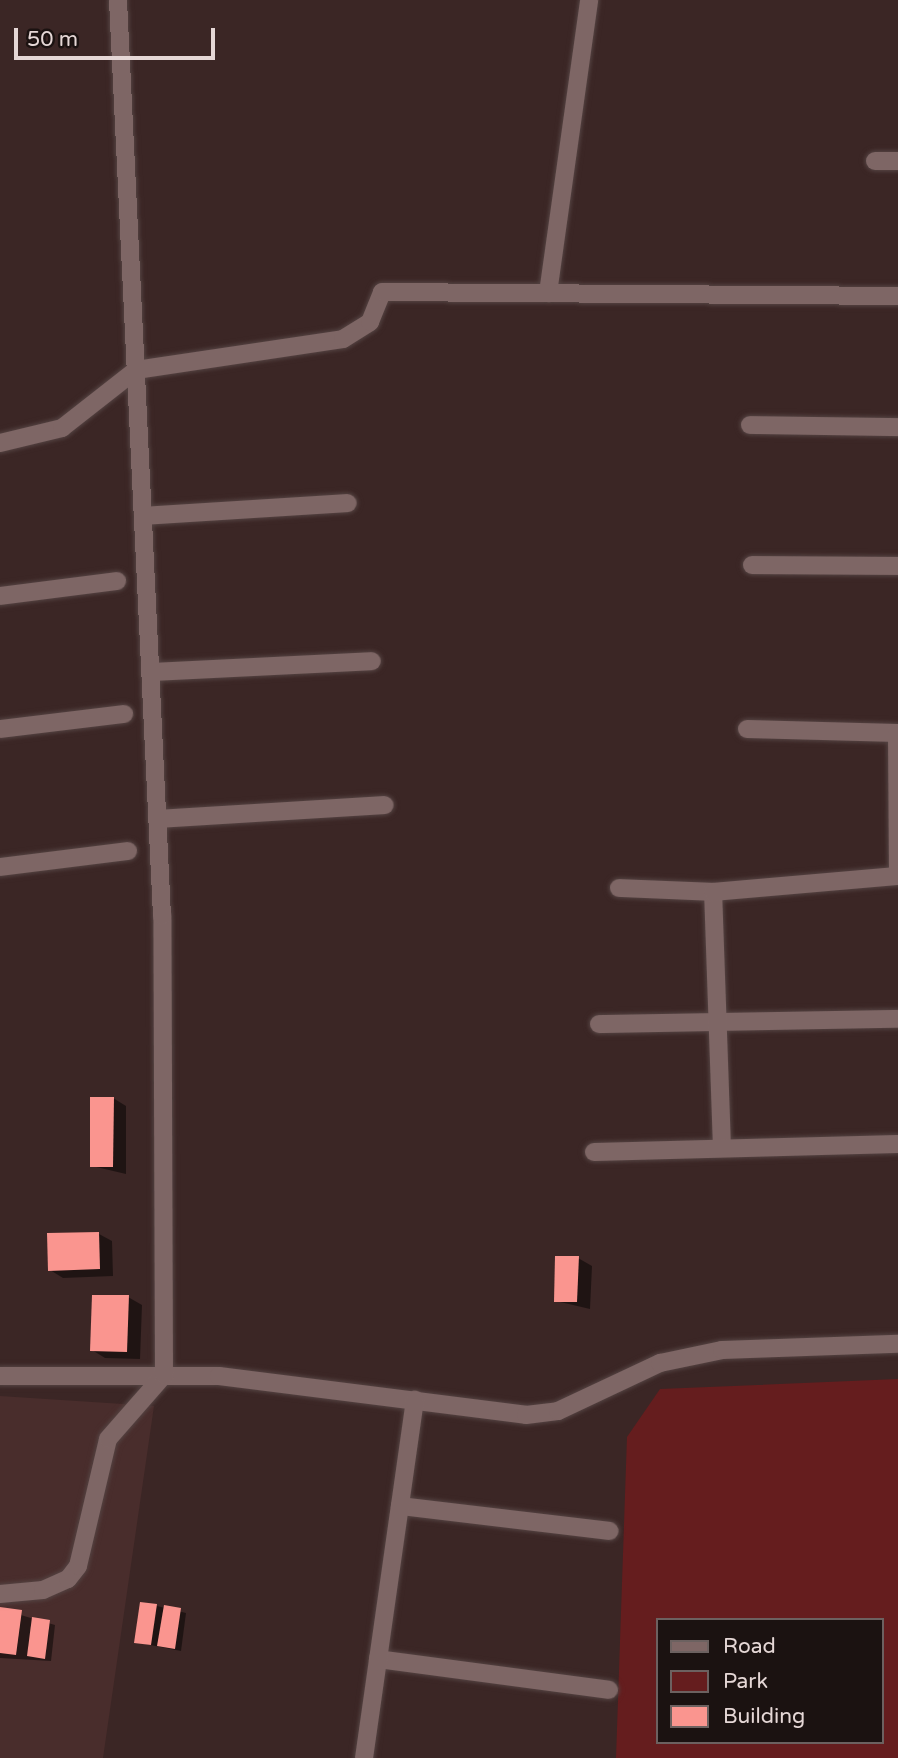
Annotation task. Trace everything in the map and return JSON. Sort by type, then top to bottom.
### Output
[{"type":"street","points":[[0,1594],[43,1590],[68,1579],[78,1566],[108,1439],[164,1375],[158,819],[118,0]]},
{"type":"street","points":[[548,293],[589,0]]},
{"type":"street","points":[[875,161],[898,161]]},
{"type":"street","points":[[0,443],[62,428],[136,370],[343,339],[370,322],[382,292],[898,296]]},
{"type":"street","points":[[750,425],[898,427]]},
{"type":"street","points":[[143,516],[348,503]]},
{"type":"street","points":[[752,565],[898,566]]},
{"type":"street","points":[[0,596],[117,581]]},
{"type":"street","points":[[150,672],[372,661]]},
{"type":"street","points":[[0,729],[124,714]]},
{"type":"street","points":[[619,888],[713,892],[897,876],[898,733],[747,729]]},
{"type":"street","points":[[158,819],[386,805]]},
{"type":"street","points":[[0,867],[128,851]]},
{"type":"street","points":[[713,892],[722,1148]]},
{"type":"street","points":[[599,1024],[898,1019]]},
{"type":"street","points":[[594,1152],[898,1144]]},
{"type":"street","points":[[0,1376],[219,1376],[526,1415],[558,1411],[660,1363],[722,1350],[898,1344]]},
{"type":"street","points":[[364,1758],[415,1400]]},
{"type":"street","points":[[400,1506],[611,1531]]},
{"type":"street","points":[[378,1659],[609,1690]]},
{"type":"shaded area","points":[[0,1396],[154,1406],[103,1758],[0,1758]]},
{"type":"green space","points":[[898,1379],[898,1758],[616,1758],[627,1437],[660,1389]]},
{"type":"building","points":[[90,1097],[114,1097],[113,1167],[90,1167]]},
{"type":"building","points":[[99,1232],[100,1269],[48,1271],[47,1233]]},
{"type":"building","points":[[555,1256],[579,1256],[577,1302],[554,1302]]},
{"type":"building","points":[[92,1295],[129,1295],[127,1352],[90,1351]]},
{"type":"building","points":[[140,1602],[157,1604],[151,1645],[134,1643]]},
{"type":"building","points":[[164,1605],[181,1608],[175,1649],[157,1646]]},
{"type":"building","points":[[0,1607],[22,1610],[16,1655],[0,1653]]},
{"type":"building","points":[[32,1617],[50,1620],[45,1659],[27,1656]]}]
